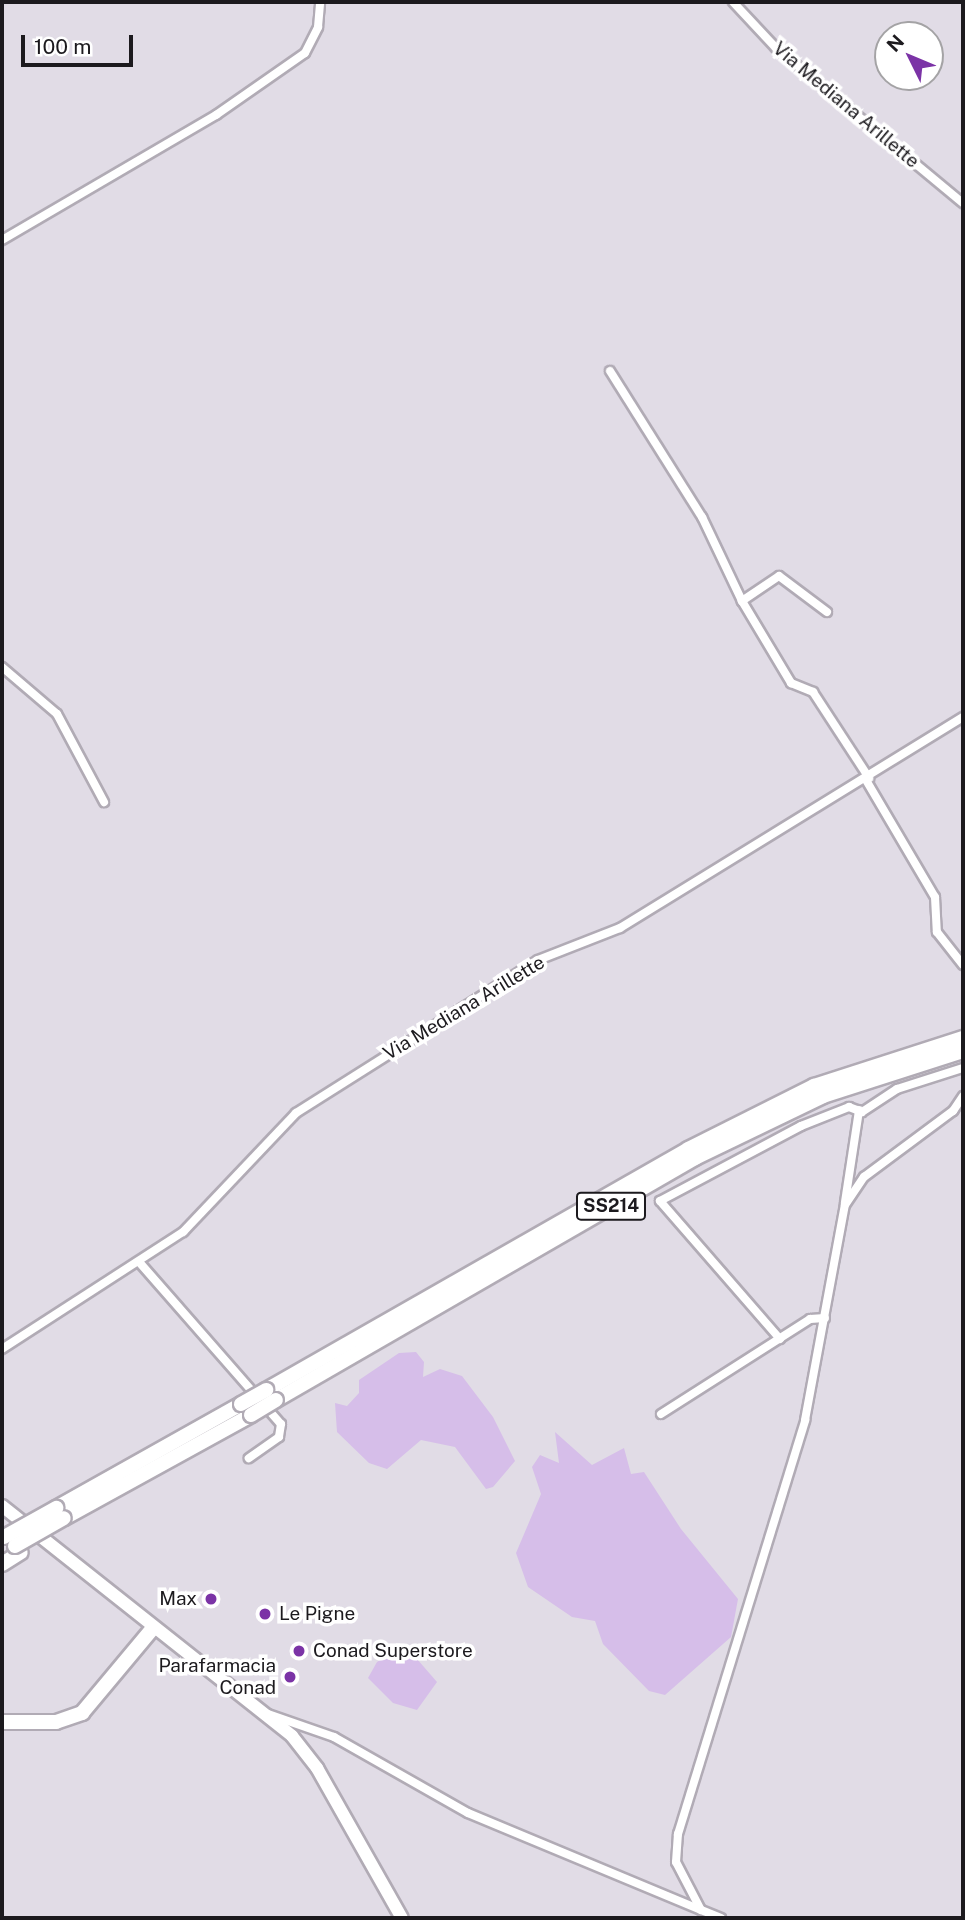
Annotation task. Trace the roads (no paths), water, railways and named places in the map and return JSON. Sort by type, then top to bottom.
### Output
[{"type":"highway","name":"SS214","points":[[271,1395],[699,1143],[814,1086],[963,1038]]},
{"type":"highway","name":"SS214","points":[[2,1553],[9,1541],[695,1158],[822,1096],[963,1051]]},
{"type":"highway","points":[[2,1564],[9,1541],[41,1523]]},
{"type":"highway","points":[[2,1720],[71,1719],[91,1707],[153,1628]]},
{"type":"main road","points":[[2,1506],[153,1628],[268,1714],[317,1768],[402,1918]]},
{"type":"street","points":[[2,240],[222,112],[305,53],[318,27],[320,2]]},
{"type":"street","name":"Via Mediana Arillette","points":[[733,2],[776,47],[963,203]]},
{"type":"street","points":[[610,371],[702,517],[742,601],[791,683],[813,692],[868,779],[935,897],[937,932],[963,965]]},
{"type":"street","points":[[742,601],[779,576],[827,612]]},
{"type":"street","points":[[2,667],[57,713],[104,802]]},
{"type":"street","name":"Via Mediana Arillette","points":[[2,1349],[140,1263],[197,1219],[296,1113],[538,960],[620,928],[868,779],[963,717]]},
{"type":"street","points":[[780,1339],[660,1201],[800,1126],[839,1110],[859,1110],[897,1089],[963,1068]]},
{"type":"street","points":[[845,1205],[864,1177],[953,1111],[963,1096]]},
{"type":"street","points":[[701,1910],[676,1862],[678,1834],[799,1440],[825,1318],[859,1110]]},
{"type":"street","points":[[140,1263],[281,1424],[279,1437],[249,1458]]},
{"type":"street","points":[[661,1414],[816,1315],[825,1318]]},
{"type":"street","points":[[268,1714],[345,1742],[468,1813],[722,1918]]},
{"type":"place","name":"Max","points":[[211,1599]]},
{"type":"place","name":"Le Pigne","points":[[265,1614]]},
{"type":"place","name":"Conad Superstore","points":[[299,1651]]},
{"type":"place","name":"Parafarmacia Conad","points":[[290,1677]]}]
